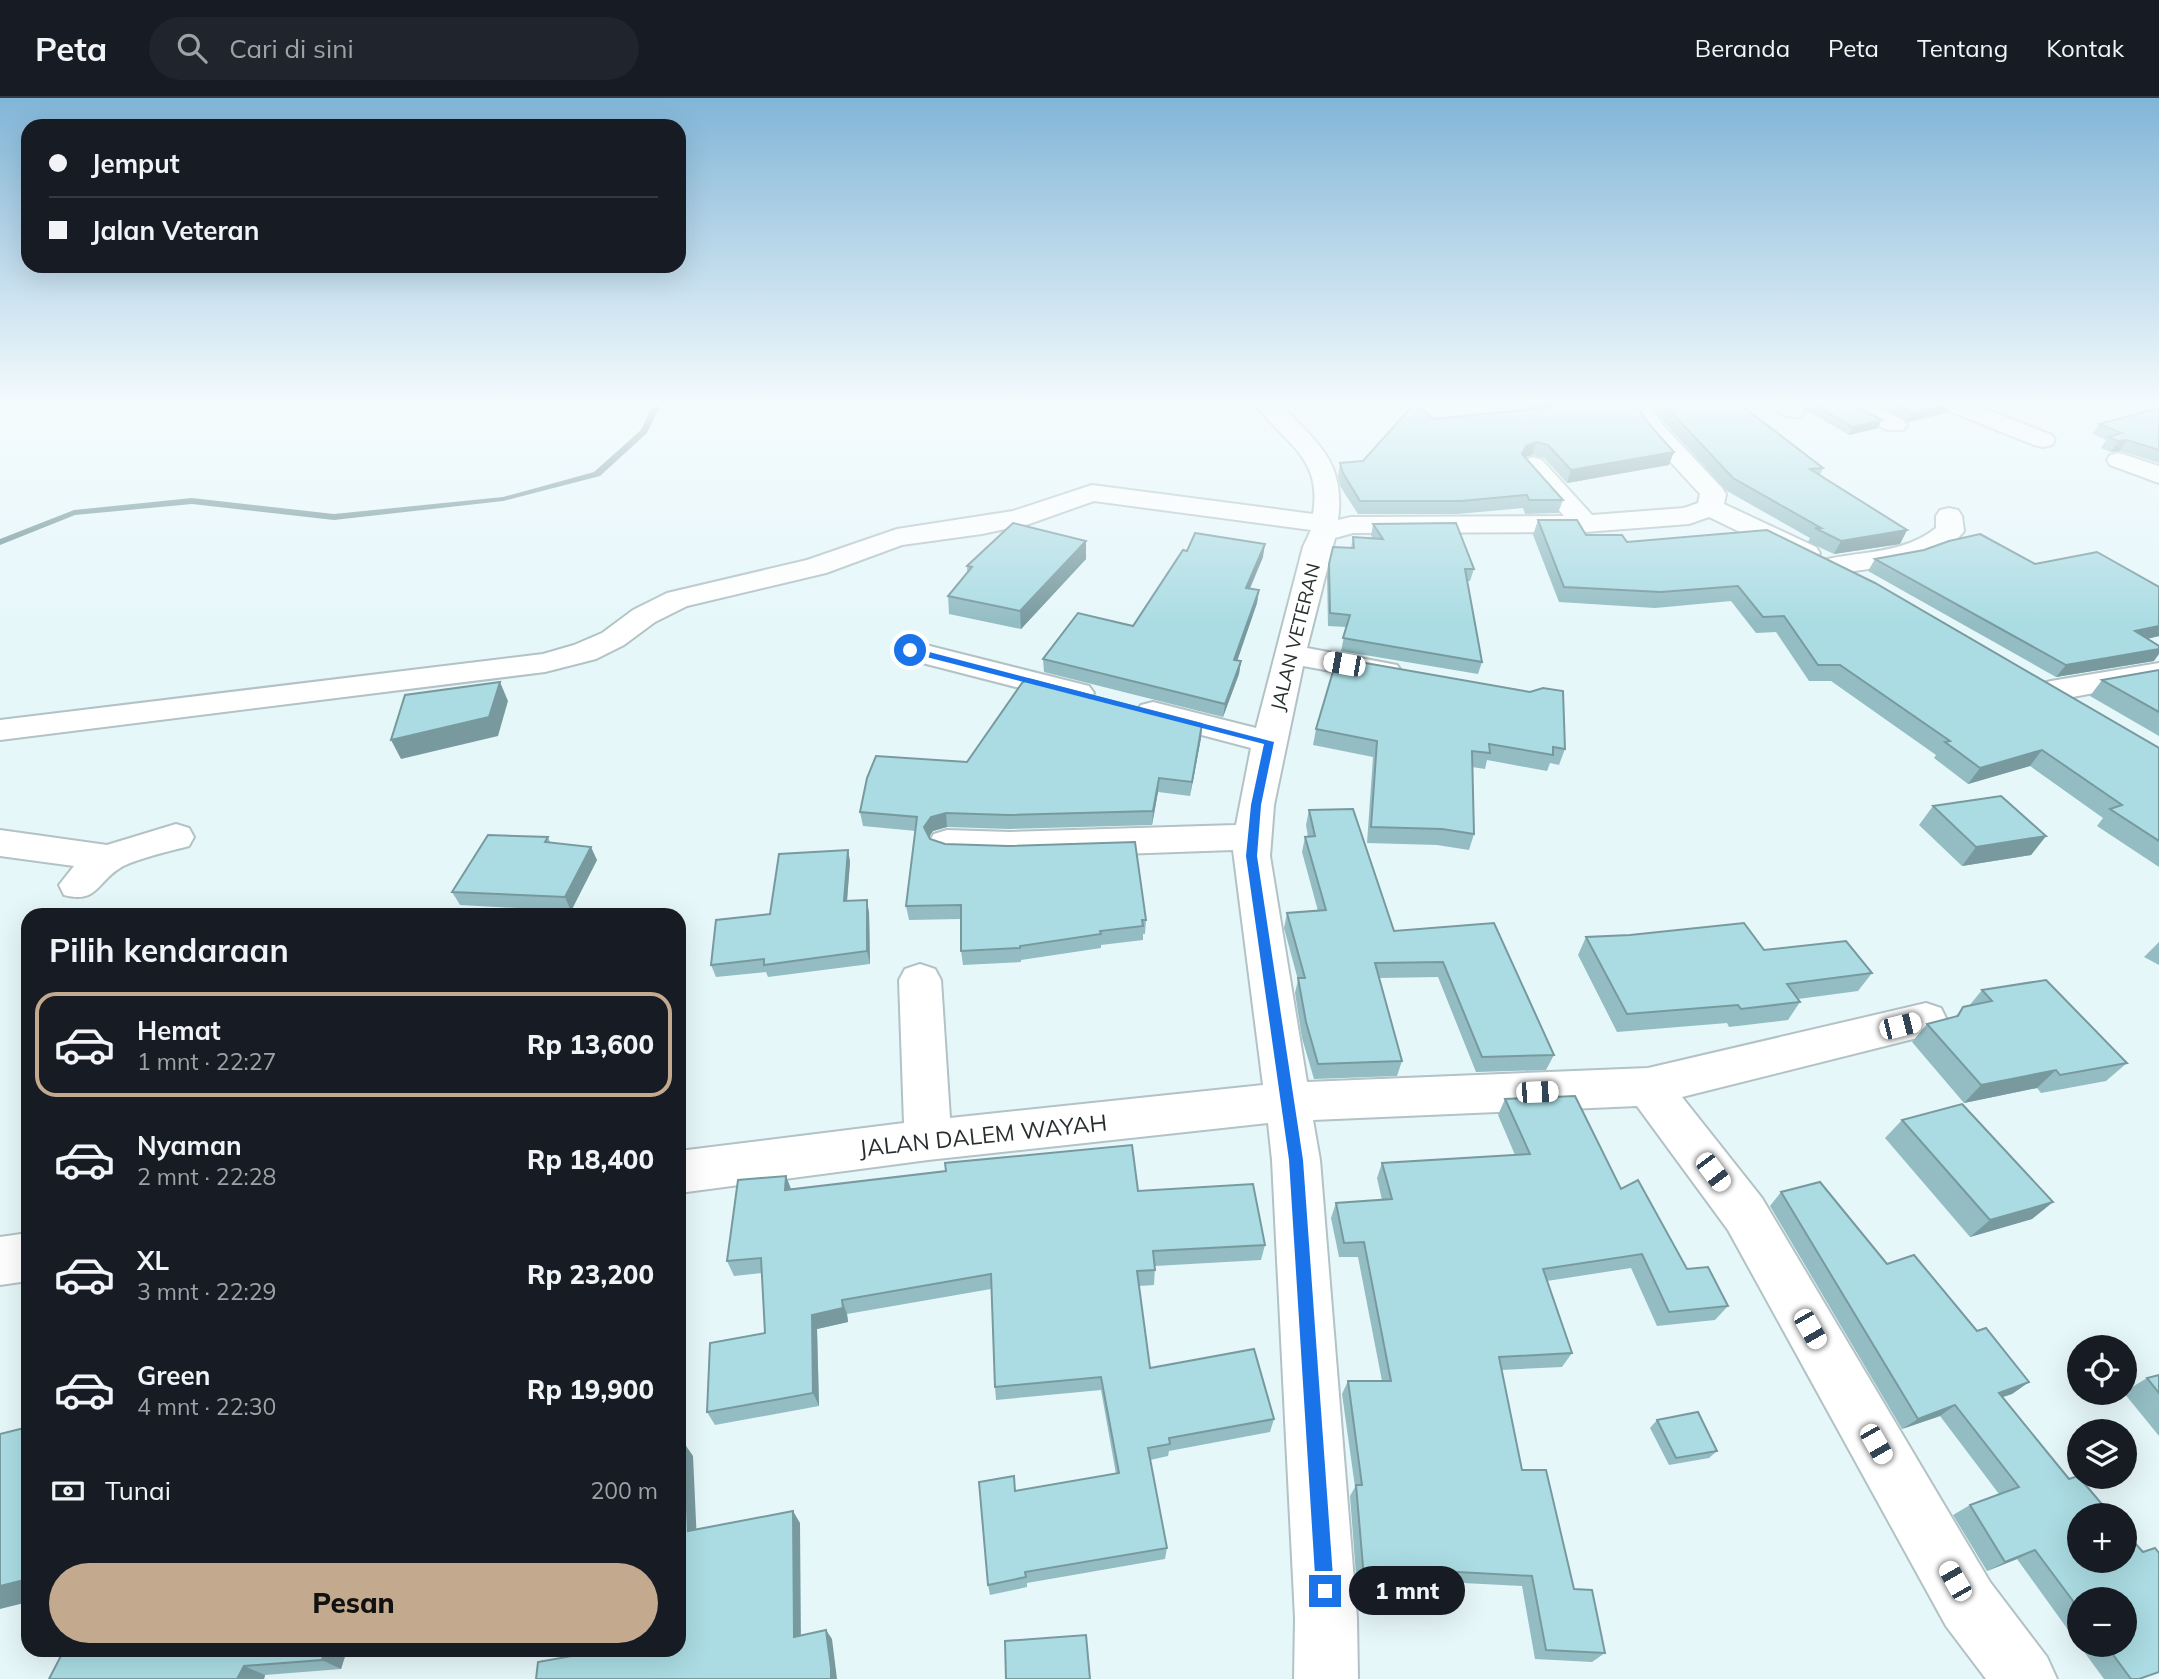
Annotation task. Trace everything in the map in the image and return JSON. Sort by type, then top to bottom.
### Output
[{"type":"street","name":"JALAN VETERAN","points":[[1323,477],[1328,495],[1324,528],[1269,742],[1251,856],[1296,1160],[1312,1372],[1326,1618],[1326,1679]]},
{"type":"street","points":[[1544,477],[1585,524]]},
{"type":"street","points":[[1702,477],[1713,494],[1710,507]]},
{"type":"street","points":[[0,730],[545,663],[585,652],[613,639],[644,616],[677,599],[816,566],[897,537],[982,526],[1020,518],[1092,493],[1324,528],[1373,523],[1585,524],[1689,516],[1710,507],[1878,590]]},
{"type":"street","points":[[1833,566],[1883,558],[1940,540],[1950,531],[1949,516]]},
{"type":"street","points":[[910,650],[1269,742]]},
{"type":"street","points":[[1292,655],[1415,677]]},
{"type":"street","points":[[2087,712],[2040,684],[2159,672]]},
{"type":"street","points":[[0,843],[107,858],[176,837]]},
{"type":"street","points":[[947,843],[1009,845],[1252,837]]},
{"type":"street","points":[[78,884],[107,858]]},
{"type":"street","points":[[919,980],[928,1140]]},
{"type":"street","name":"JALAN DALEM WAYAH","points":[[686,1171],[928,1140],[1287,1102],[1648,1087],[1926,1020]]},
{"type":"street","points":[[1648,1087],[1745,1214],[1968,1604],[2025,1679]]},
{"type":"street","points":[[0,1261],[21,1258]]},
{"type":"building","points":[[1345,477],[1542,477],[1563,500],[1529,500],[1527,495],[1461,501],[1360,501]]},
{"type":"building","points":[[1822,477],[1907,530],[1841,541],[1733,478]]},
{"type":"building","points":[[1538,520],[1577,520],[1586,535],[1622,535],[1627,542],[1767,530],[1875,583],[2159,748],[2159,841],[2110,809],[2122,805],[2042,750],[1980,768],[1945,742],[1950,741],[1840,665],[1818,665],[1784,616],[1763,617],[1738,586],[1661,592],[1564,587]]},
{"type":"building","points":[[1013,523],[1086,541],[1020,611],[948,596],[972,567],[967,566]]},
{"type":"building","points":[[1456,523],[1474,569],[1465,569],[1482,662],[1343,638],[1350,615],[1330,613],[1329,564],[1333,547],[1354,548],[1353,537],[1383,539],[1373,524]]},
{"type":"building","points":[[1195,533],[1265,544],[1246,588],[1259,590],[1234,660],[1241,661],[1225,704],[1043,659],[1078,613],[1133,626],[1183,550],[1187,551]]},
{"type":"building","points":[[1980,534],[2035,564],[2097,552],[2159,587],[2159,626],[2135,631],[2159,646],[2159,649],[2066,665],[1875,559],[1924,550]]},
{"type":"building","points":[[1337,658],[1530,692],[1543,688],[1563,691],[1565,749],[1553,747],[1553,755],[1489,744],[1490,753],[1472,751],[1474,834],[1442,829],[1371,827],[1377,741],[1316,729]]},
{"type":"building","points":[[2159,670],[2159,712],[2102,680]]},
{"type":"building","points":[[1028,679],[1202,724],[1192,782],[1159,778],[1153,811],[1008,815],[946,813],[931,817],[924,827],[930,839],[945,844],[1008,846],[1135,842],[1146,920],[1142,920],[1143,926],[1100,931],[1101,934],[1020,948],[961,951],[961,905],[906,906],[917,817],[860,812],[867,778],[876,756],[967,762],[1022,683]]},
{"type":"building","points":[[500,682],[489,717],[391,740],[405,695]]},
{"type":"building","points":[[2001,796],[2046,836],[1976,847],[1933,806]]},
{"type":"building","points":[[1353,809],[1394,931],[1494,923],[1554,1055],[1482,1057],[1443,962],[1375,963],[1402,1061],[1318,1064],[1306,1022],[1298,978],[1305,978],[1287,913],[1326,910],[1305,837],[1315,836],[1309,810]]},
{"type":"building","points":[[488,835],[548,837],[545,842],[591,847],[565,897],[452,892]]},
{"type":"building","points":[[848,850],[844,901],[867,900],[867,951],[764,965],[764,959],[711,965],[716,920],[770,914],[779,854]]},
{"type":"building","points":[[1744,923],[1764,950],[1846,941],[1872,973],[1787,984],[1800,1002],[1741,1009],[1738,1005],[1627,1014],[1586,937],[1630,935]]},
{"type":"building","points":[[2046,980],[2127,1063],[2060,1075],[2056,1070],[1981,1085],[1927,1024],[1958,1016],[1963,1007],[1992,1001],[1982,990]]},
{"type":"building","points":[[1575,1096],[1621,1189],[1638,1180],[1687,1269],[1708,1267],[1728,1306],[1669,1312],[1642,1254],[1543,1269],[1572,1353],[1499,1357],[1522,1470],[1546,1470],[1574,1589],[1592,1590],[1605,1653],[1546,1650],[1532,1576],[1404,1569],[1406,1578],[1364,1578],[1356,1485],[1362,1485],[1348,1381],[1391,1381],[1364,1242],[1344,1243],[1336,1203],[1392,1199],[1382,1163],[1530,1154],[1505,1099]]},
{"type":"building","points":[[1962,1104],[2053,1202],[1990,1220],[1902,1120]]},
{"type":"building","points":[[1132,1145],[1138,1191],[1253,1184],[1265,1245],[1153,1251],[1155,1270],[1137,1271],[1150,1368],[1254,1349],[1274,1419],[1169,1438],[1170,1444],[1148,1448],[1167,1548],[1025,1572],[1026,1577],[988,1585],[979,1482],[1014,1476],[1015,1491],[1119,1473],[1101,1377],[995,1387],[991,1274],[842,1300],[843,1308],[812,1315],[813,1393],[707,1412],[710,1343],[765,1333],[761,1258],[727,1261],[738,1180],[786,1176],[785,1190],[946,1171],[945,1163]]},
{"type":"building","points":[[1820,1182],[1887,1264],[1914,1255],[1977,1331],[1986,1328],[2029,1382],[1999,1393],[2067,1477],[2067,1489],[2089,1489],[2101,1503],[2067,1503],[2067,1573],[2137,1573],[2137,1545],[2143,1552],[2155,1548],[2159,1553],[2159,1672],[2131,1679],[2115,1657],[2137,1657],[2137,1587],[2067,1587],[2067,1593],[2035,1550],[2005,1562],[1970,1505],[2019,1487],[1955,1405],[1918,1419],[1781,1192]]},
{"type":"building","points":[[2159,1375],[2159,1393],[2147,1378]]},
{"type":"building","points":[[1698,1412],[1717,1451],[1676,1458],[1657,1420]]},
{"type":"building","points":[[21,1429],[21,1581],[0,1586],[0,1434]]},
{"type":"building","points":[[686,1487],[688,1531],[793,1511],[794,1637],[826,1630],[831,1679],[536,1679],[538,1662],[566,1657],[686,1657]]},
{"type":"building","points":[[1086,1635],[1090,1679],[1006,1679],[1005,1641]]},
{"type":"building","points":[[60,1657],[323,1657],[322,1660],[244,1666],[237,1679],[49,1679]]},
{"type":"waterway","points":[[0,542],[74,513],[192,501],[334,517],[503,499],[587,477]]},
{"type":"route","points":[[910,650],[1269,742],[1256,805],[1251,856],[1296,1160],[1325,1591]]}]
